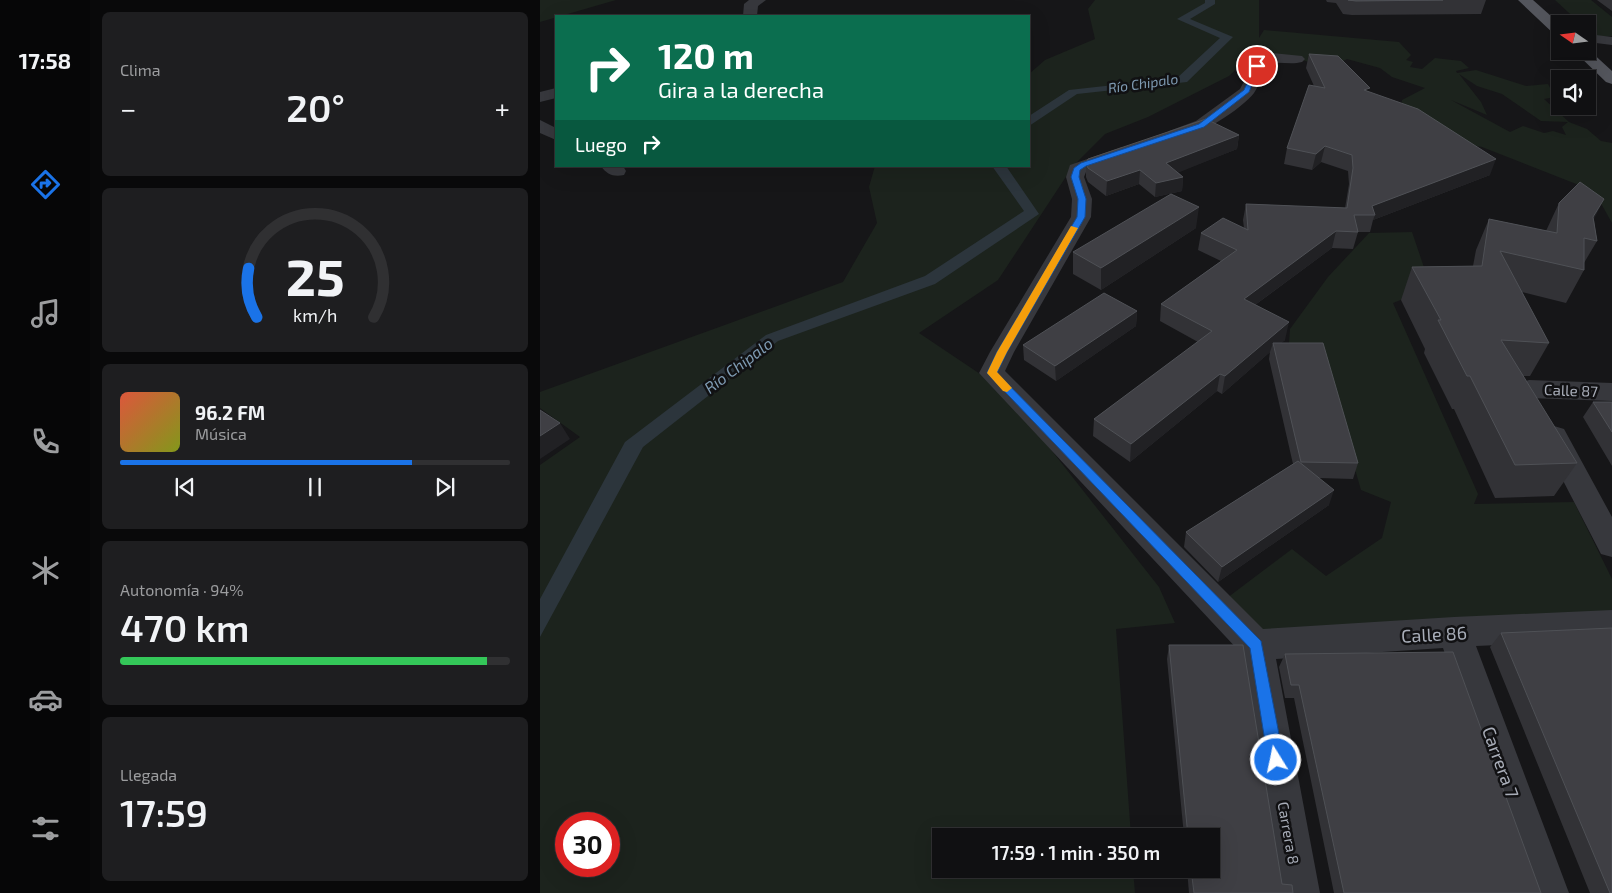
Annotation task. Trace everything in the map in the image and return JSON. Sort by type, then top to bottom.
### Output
[{"type":"main road","points":[[1525,0],[1551,24]]},
{"type":"main road","points":[[1596,43],[1612,56]]},
{"type":"main road","points":[[1591,60],[1612,79]]},
{"type":"street","points":[[750,15],[752,4],[760,0]]},
{"type":"street","points":[[1596,39],[1612,42]]},
{"type":"street","points":[[1256,645],[992,373],[1002,352],[1081,217],[1082,199],[1075,177],[1077,169],[1202,125],[1247,91],[1257,66],[1262,61],[1272,58],[1297,59]]},
{"type":"street","points":[[540,97],[555,92]]},
{"type":"street","points":[[540,125],[555,134]]},
{"type":"street","name":"Calle 87","points":[[1612,392],[1529,388],[1612,545]]},
{"type":"street","name":"Calle 86","points":[[1256,645],[1454,632],[1612,625]]},
{"type":"street","name":"Carrera 7","points":[[1454,632],[1548,893]]},
{"type":"street","name":"Carrera 8","points":[[1256,645],[1299,893]]},
{"type":"shaded area","points":[[540,0],[616,0],[564,15],[555,15],[555,18],[540,22]]},
{"type":"shaded area","points":[[1095,0],[1259,0],[1259,38],[1264,30],[1399,42],[1411,55],[1406,60],[1413,62],[1410,67],[1422,69],[1435,58],[1461,61],[1469,68],[1456,71],[1457,73],[1476,70],[1526,86],[1548,84],[1551,90],[1551,98],[1544,99],[1551,105],[1551,115],[1561,115],[1569,122],[1587,129],[1601,141],[1612,143],[1612,223],[1594,191],[1482,147],[1443,140],[1400,114],[1402,100],[1425,88],[1392,77],[1380,68],[1347,59],[1330,68],[1302,60],[1272,59],[1251,55],[1229,76],[1148,117],[1105,134],[1073,166],[998,280],[919,333],[1004,390],[1159,587],[1175,623],[1116,629],[1130,828],[932,828],[932,878],[1134,878],[1135,893],[540,893],[540,465],[580,437],[540,408],[540,392],[843,282],[877,223],[869,187],[875,167],[1030,167],[1030,73],[1045,60],[1095,39],[1088,9]],"holes":[[[1459,74],[1477,86],[1502,94],[1541,121],[1568,122],[1562,127],[1566,135],[1553,131],[1544,133],[1523,126],[1510,132],[1451,100],[1487,115],[1481,102]]]},
{"type":"shaded area","points":[[1555,0],[1591,0],[1612,17],[1612,36],[1596,37],[1596,15],[1571,15]]},
{"type":"shaded area","points":[[1412,232],[1431,288],[1393,303],[1478,494],[1474,504],[1574,502],[1612,579],[1612,615],[1253,634],[1223,601],[1292,549],[1326,576],[1382,538],[1391,502],[1361,490],[1322,355],[1288,356],[1290,329],[1328,277],[1369,233]]},
{"type":"water","name":"Río Chipalo","points":[[1205,0],[1215,0],[1215,4],[1190,19],[1233,37],[1187,82],[1077,94],[1030,125],[1030,115],[1069,90],[1177,78],[1220,38],[1177,19],[1205,3]]},
{"type":"water","name":"Río Chipalo","points":[[993,167],[1007,167],[1039,214],[935,284],[778,341],[643,447],[540,637],[540,599],[625,442],[766,335],[925,276],[1024,211]]},
{"type":"building","points":[[1348,0],[1443,0],[1356,1]]},
{"type":"building","points":[[1309,54],[1338,56],[1370,88],[1364,90],[1418,109],[1496,159],[1372,206],[1375,215],[1354,215],[1358,232],[1336,231],[1244,299],[1289,322],[1225,376],[1220,374],[1131,444],[1094,419],[1212,331],[1161,304],[1237,250],[1201,233],[1223,218],[1248,230],[1246,204],[1347,208],[1353,168],[1352,155],[1325,146],[1316,154],[1287,148],[1309,85],[1325,88]]},
{"type":"building","points":[[1206,119],[1239,135],[1166,163],[1183,177],[1156,183],[1140,170],[1107,181],[1088,168],[1086,163],[1088,159]]},
{"type":"building","points":[[1580,182],[1604,199],[1593,217],[1597,241],[1584,238],[1584,270],[1500,251],[1549,343],[1501,340],[1577,463],[1515,465],[1470,376],[1467,376],[1438,320],[1441,320],[1412,267],[1482,266],[1489,219],[1557,233],[1559,203]]},
{"type":"building","points":[[1171,194],[1199,207],[1101,268],[1073,252]]},
{"type":"building","points":[[1104,293],[1137,311],[1055,366],[1023,345]]},
{"type":"building","points":[[1273,343],[1323,343],[1358,463],[1301,462]]},
{"type":"building","points":[[1593,402],[1612,402],[1612,432]]},
{"type":"building","points":[[540,410],[560,423],[540,436]]},
{"type":"building","points":[[1298,461],[1334,490],[1222,567],[1186,532]]},
{"type":"building","points":[[1612,628],[1612,893],[1610,893],[1501,633]]},
{"type":"building","points":[[1169,645],[1243,645],[1282,884],[1292,885],[1293,893],[1194,893],[1192,878],[1220,878],[1220,828],[1187,828]]},
{"type":"building","points":[[1453,652],[1541,893],[1344,893],[1299,685],[1291,685],[1285,654]]},
{"type":"slow traffic","points":[[1007,388],[992,373],[1002,352],[1074,228]]},
{"type":"route","points":[[1257,66],[1247,91],[1202,125],[1077,169],[1075,177],[1082,199],[1081,217],[1002,352],[992,373],[1256,645],[1276,760]]}]
